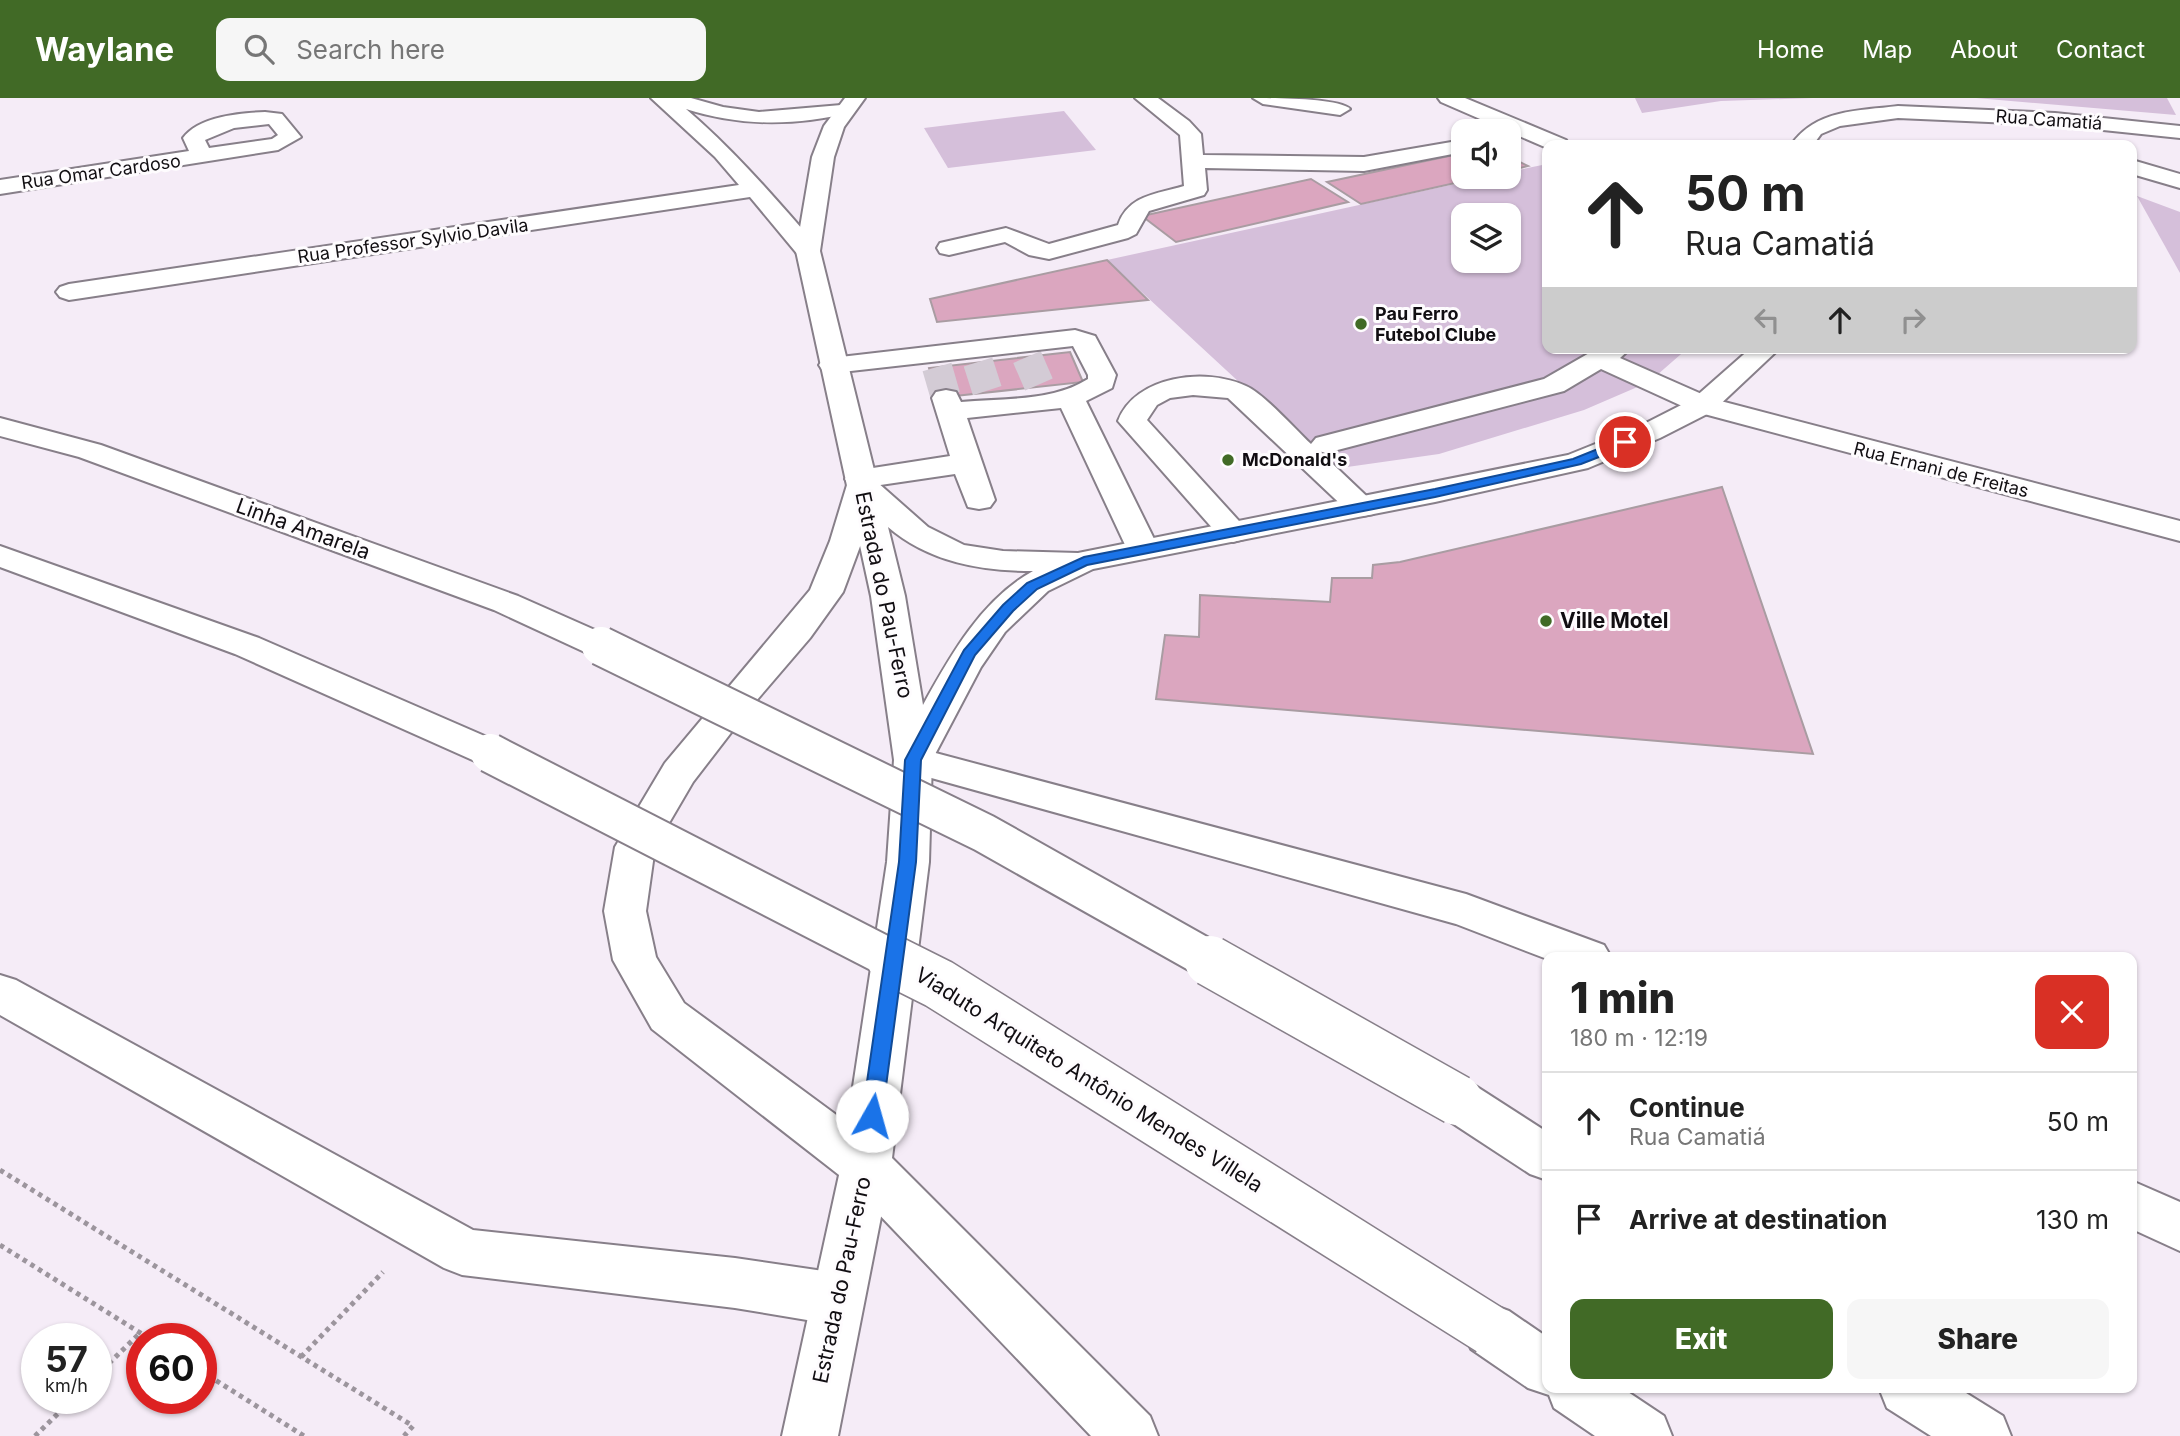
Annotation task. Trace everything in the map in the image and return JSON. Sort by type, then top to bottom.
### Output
[{"type":"main road","points":[[661,98],[723,152],[808,251]]},
{"type":"main road","points":[[671,98],[715,113],[753,120],[794,117],[850,103]]},
{"type":"main road","points":[[1263,98],[1339,109]]},
{"type":"main road","points":[[1448,98],[1546,140]]},
{"type":"main road","points":[[948,247],[1006,235],[1015,236],[1039,250],[1052,251],[1120,233],[1128,229],[1133,214],[1141,206],[1196,190],[1190,134],[1151,99]]},
{"type":"main road","name":"Estrada do Pau-Ferro","points":[[810,1436],[866,1166],[908,862],[913,760],[888,596],[808,251],[822,157],[834,126],[850,103]]},
{"type":"main road","name":"Rua Camatiá","points":[[1806,140],[1814,130],[1835,120],[1898,112],[2055,119],[2180,132]]},
{"type":"main road","points":[[1941,113],[2029,138]]},
{"type":"main road","points":[[1194,161],[1364,164],[1451,148]]},
{"type":"main road","name":"Rua Omar Cardoso","points":[[0,187],[202,157]]},
{"type":"main road","points":[[2137,168],[2180,181]]},
{"type":"main road","name":"Rua Professor Sylvio Davila","points":[[69,292],[758,190]]},
{"type":"main road","points":[[833,365],[975,356],[1025,350],[1075,338],[1086,342],[1102,375],[1102,382],[1051,395],[948,404],[979,500]]},
{"type":"main road","points":[[1326,444],[1554,385],[1609,354]]},
{"type":"main road","name":"Rua Ernani de Freitas","points":[[1609,354],[1703,405],[2180,531]]},
{"type":"main road","points":[[861,482],[912,529],[936,545],[978,558],[1012,562],[1084,561],[1362,507],[1577,461],[1650,432],[1703,405],[1761,354]]},
{"type":"main road","points":[[1233,532],[1132,421],[1133,410],[1144,398],[1188,387],[1223,387],[1238,392],[1362,507]]},
{"type":"main road","points":[[1051,395],[1143,549]]},
{"type":"main road","name":"Linha Amarela","points":[[0,427],[103,455],[506,603],[601,646],[984,833],[1457,1101],[1542,1155]]},
{"type":"main road","points":[[861,482],[966,463]]},
{"type":"main road","points":[[861,482],[846,541],[826,592],[798,630],[737,699],[679,772],[635,847],[625,911],[635,960],[668,1016],[866,1166],[1130,1436]]},
{"type":"main road","name":"Viaduto Arquiteto Antônio Mendes Villela","points":[[0,556],[247,646],[380,702],[490,753],[939,984],[1490,1330],[1542,1366]]},
{"type":"main road","points":[[1084,561],[1032,586],[1008,608],[969,653],[913,760],[1466,910],[1576,952]]},
{"type":"main road","points":[[0,993],[424,1229],[476,1255],[735,1283],[837,1299]]},
{"type":"main road","points":[[2137,1206],[2180,1227]]},
{"type":"main road","points":[[1581,1393],[1644,1436]]},
{"type":"main road","points":[[1915,1393],[1983,1436]]},
{"type":"path","points":[[0,1170],[413,1426],[404,1436]]},
{"type":"path","points":[[301,1357],[424,1229]]},
{"type":"path","points":[[0,1245],[126,1324]]},
{"type":"path","points":[[112,1360],[126,1347]]},
{"type":"path","points":[[217,1381],[304,1436]]},
{"type":"path","points":[[36,1436],[58,1414]]},
{"type":"shaded area","points":[[1635,98],[1813,98],[1721,101],[1642,113]]},
{"type":"shaded area","points":[[1976,98],[2167,98],[2176,115]]},
{"type":"shaded area","points":[[1064,111],[1096,150],[948,168],[924,128]]},
{"type":"shaded area","name":"Pau Ferro Futebol Clube","points":[[1542,165],[1542,354],[1681,354],[1649,382],[1584,410],[1439,454],[1333,469],[1107,260],[1451,185],[1451,189],[1521,189],[1521,169]]},
{"type":"shaded area","points":[[2137,196],[2180,212],[2180,273]]},
{"type":"building","points":[[1451,156],[1451,184],[1361,204],[1327,182]]},
{"type":"building","points":[[1311,179],[1348,202],[1176,242],[1142,216]]},
{"type":"building","points":[[1107,260],[1148,300],[937,322],[930,299]]},
{"type":"building","points":[[1070,352],[1083,382],[937,398],[929,368]]},
{"type":"building","points":[[1722,487],[1813,754],[1156,699],[1165,635],[1199,637],[1200,595],[1330,602],[1332,578],[1372,578],[1373,565],[1400,562]]},
{"type":"tunnel","points":[[1027,357],[1040,387]]},
{"type":"tunnel","points":[[978,362],[988,393]]},
{"type":"tunnel","points":[[937,367],[946,398]]},
{"type":"place","name":"Pau Ferro Futebol Clube","points":[[1361,324]]},
{"type":"place","name":"McDonald's","points":[[1228,460]]},
{"type":"place","name":"Ville Motel","points":[[1546,621]]},
{"type":"route","points":[[872,1116],[908,862],[913,760],[969,653],[1008,608],[1032,586],[1084,561],[1435,493],[1577,461],[1625,442]]}]
